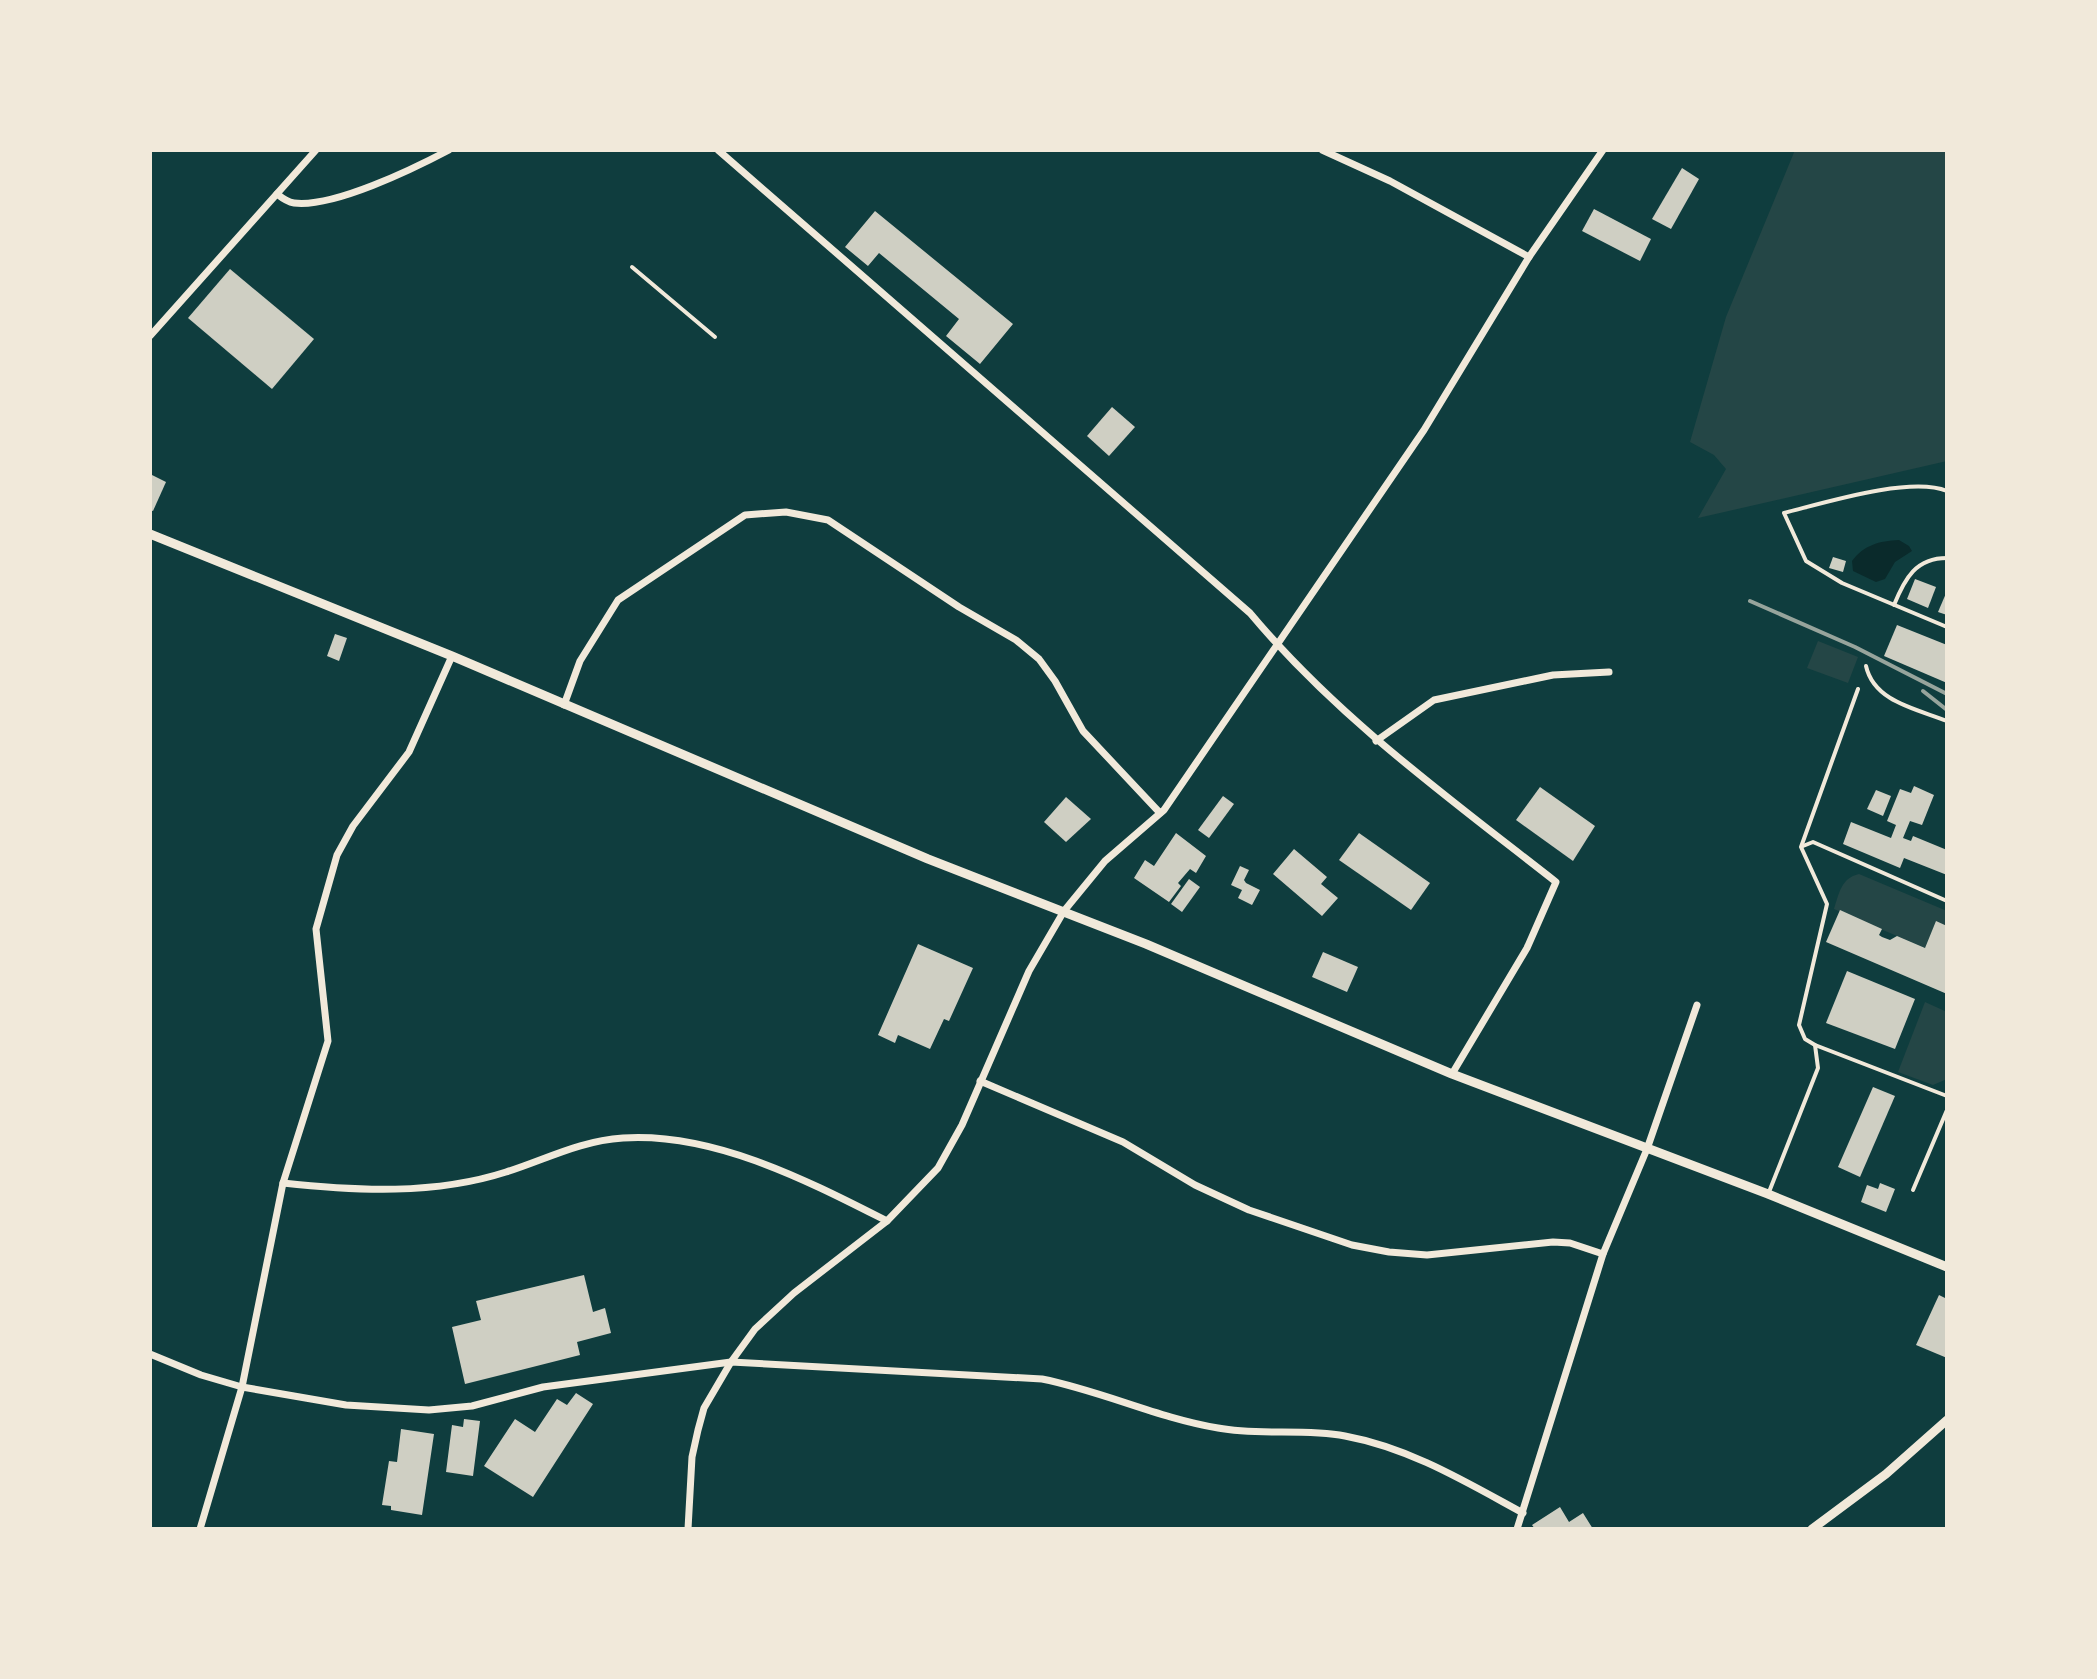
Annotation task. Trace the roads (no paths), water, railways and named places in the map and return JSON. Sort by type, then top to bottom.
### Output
[{"type":"street","points":[[150,336],[316,150]]},
{"type":"street","points":[[277,194],[289,202],[322,201],[379,183],[449,150]]},
{"type":"street","points":[[718,150],[1250,613],[1278,646],[1376,741],[1556,882],[1527,948],[1452,1074]]},
{"type":"street","points":[[1322,150],[1390,181],[1529,257]]},
{"type":"street","points":[[688,1529],[692,1457],[698,1430],[704,1408],[731,1362],[755,1329],[794,1293],[887,1221],[914,1195],[951,1149],[1029,971],[1064,911],[1105,861],[1160,813],[1424,430],[1529,257],[1603,150]]},
{"type":"street","points":[[564,705],[580,661],[618,600],[745,515],[786,512],[828,520],[959,607],[1016,640],[1039,659],[1083,731],[1160,813]]},
{"type":"street","points":[[150,534],[452,656],[928,859],[1146,944],[1452,1074],[1768,1194],[1947,1267]]},
{"type":"street","points":[[200,1529],[242,1387],[283,1183],[328,1041],[316,929],[337,855],[353,826],[409,752],[452,656]]},
{"type":"street","points":[[1376,741],[1434,700],[1553,675],[1609,672]]},
{"type":"street","points":[[1517,1529],[1603,1254],[1647,1149],[1697,1005]]},
{"type":"street","points":[[980,1081],[1123,1142],[1195,1185],[1235,1204],[1352,1245],[1427,1255],[1553,1242],[1570,1243],[1603,1254]]},
{"type":"street","points":[[283,1183],[340,1189],[440,1187],[506,1172],[573,1146],[624,1138],[693,1141],[805,1179],[887,1221]]},
{"type":"street","points":[[150,1354],[201,1375],[242,1387],[346,1405],[447,1410],[543,1387],[731,1362],[1042,1379],[1092,1390],[1217,1428],[1256,1433],[1342,1435],[1425,1460],[1523,1513]]},
{"type":"street","points":[[1812,1529],[1886,1474],[1947,1420]]},
{"type":"lane","points":[[632,267],[715,337]]},
{"type":"lane","points":[[1947,491],[1906,486],[1784,513],[1806,561],[1842,583],[1947,627]]},
{"type":"lane","points":[[1894,605],[1906,577],[1917,566],[1930,559],[1947,558]]},
{"type":"lane","points":[[1866,666],[1875,688],[1947,721]]},
{"type":"lane","points":[[1858,689],[1801,847],[1827,904],[1799,1025],[1805,1039],[1815,1045],[1947,1096]]},
{"type":"lane","points":[[1801,847],[1813,842],[1947,901]]},
{"type":"lane","points":[[1768,1194],[1818,1068],[1815,1045]]},
{"type":"lane","points":[[1913,1190],[1947,1110]]},
{"type":"railway","points":[[1750,601],[1855,647],[1947,694]]},
{"type":"railway","points":[[1923,691],[1947,710]]}]
